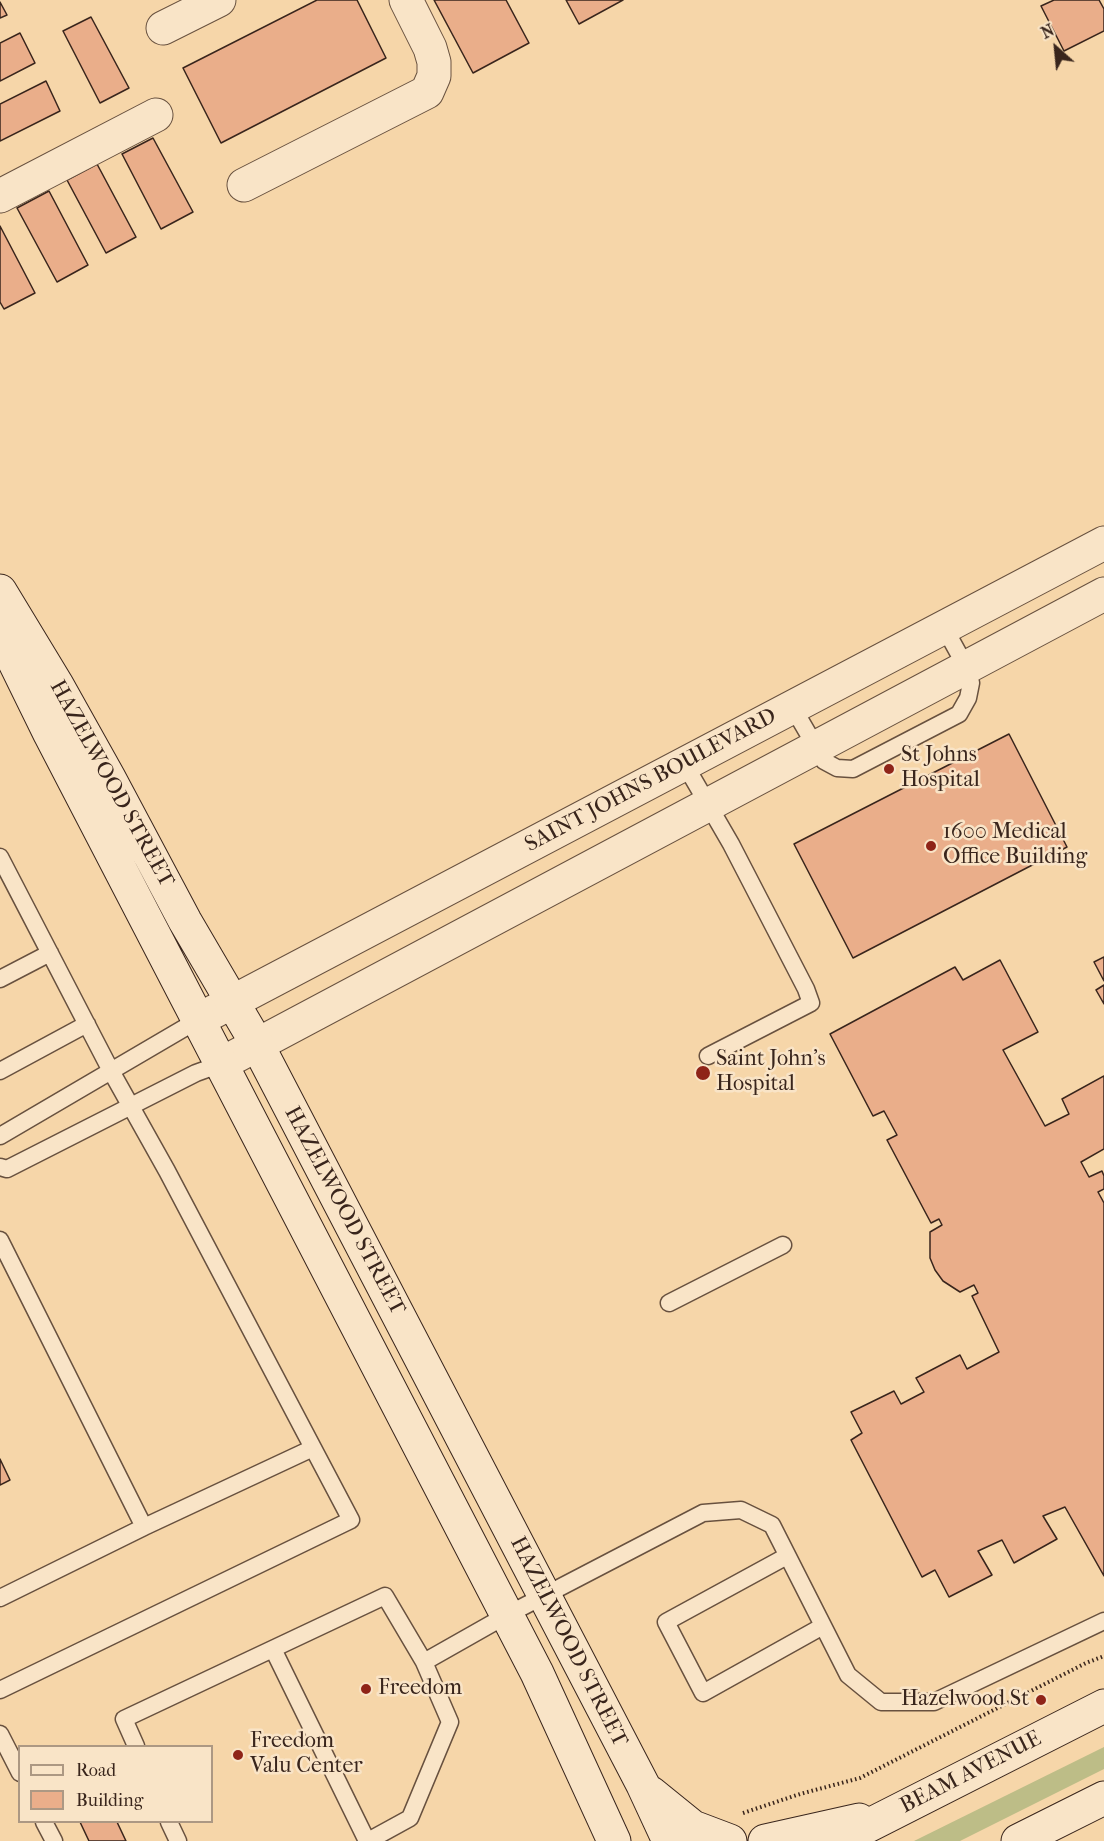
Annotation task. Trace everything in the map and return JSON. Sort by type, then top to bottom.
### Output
[{"type":"street","points":[[163,28],[219,0]]},
{"type":"street","points":[[244,185],[427,92],[434,76],[434,62],[430,48],[406,0]]},
{"type":"street","points":[[0,196],[156,114]]},
{"type":"street","name":"SAINT JOHNS BOULEVARD","points":[[198,1020],[1104,543]]},
{"type":"street","name":"HAZELWOOD STREET","points":[[0,591],[63,696],[185,921],[257,1044],[643,1785],[669,1841]]},
{"type":"street","points":[[221,1064],[1104,594]]},
{"type":"street","name":"HAZELWOOD STREET","points":[[0,632],[50,734],[537,1673],[614,1841]]},
{"type":"street","name":"BEAM AVENUE","points":[[838,1841],[1104,1706]]},
{"type":"street","points":[[643,1785],[693,1827],[732,1829]]},
{"type":"street","points":[[1018,1841],[1104,1798]]},
{"type":"street","points":[[765,1841],[896,1810]]},
{"type":"lane","points":[[944,627],[966,667]]},
{"type":"lane","points":[[792,706],[815,747]]},
{"type":"lane","points":[[684,763],[731,844],[806,989],[811,1003],[708,1056]]},
{"type":"lane","points":[[0,857],[6,882],[50,953],[351,1520],[0,1690]]},
{"type":"lane","points":[[0,979],[50,953]]},
{"type":"lane","points":[[0,1136],[198,1020]]},
{"type":"lane","points":[[0,1071],[87,1024]]},
{"type":"lane","points":[[0,1167],[7,1169],[196,1073],[221,1064]]},
{"type":"lane","points":[[0,1240],[144,1527]]},
{"type":"lane","points":[[669,1303],[783,1245]]},
{"type":"lane","points":[[0,1598],[144,1527],[314,1448]]},
{"type":"lane","points":[[424,1662],[507,1615],[703,1513],[741,1510],[772,1525],[848,1675],[881,1702],[934,1702],[1104,1622]]},
{"type":"lane","points":[[788,1556],[666,1622],[703,1693],[823,1626]]},
{"type":"lane","points":[[136,1745],[124,1719],[385,1596],[424,1662],[450,1722],[410,1818],[368,1841],[273,1649]]},
{"type":"lane","points":[[0,1734],[18,1769]]},
{"type":"lane","points":[[45,1823],[54,1841]]},
{"type":"lane","points":[[170,1823],[178,1841]]},
{"type":"path","points":[[732,1829],[800,1794],[860,1778],[1104,1656]]},
{"type":"green space","points":[[1104,1747],[1104,1769],[960,1841],[914,1841]]},
{"type":"building","points":[[317,0],[357,0],[386,58],[221,143],[183,68]]},
{"type":"building","points":[[434,0],[506,0],[529,43],[473,73]]},
{"type":"building","points":[[566,0],[623,0],[579,24]]},
{"type":"building","points":[[1054,0],[1099,0],[1104,9],[1104,31],[1064,51],[1041,6]]},
{"type":"building","points":[[0,2],[7,15],[0,18]]},
{"type":"building","points":[[91,17],[129,88],[100,103],[63,31]]},
{"type":"building","points":[[20,33],[35,63],[0,81],[0,43]]},
{"type":"building","points":[[46,81],[60,111],[0,141],[0,104]]},
{"type":"building","points":[[153,138],[193,212],[161,229],[122,154]]},
{"type":"building","points":[[97,164],[136,237],[106,253],[67,180]]},
{"type":"building","points":[[49,191],[88,265],[57,282],[17,208]]},
{"type":"building","points":[[0,226],[35,293],[4,309],[0,302]]},
{"type":"building","name":"1600 Medical Office Building","points":[[1009,734],[1067,847],[853,958],[794,844]]},
{"type":"building","points":[[1104,957],[1104,981],[1094,962]]},
{"type":"building","name":"Saint John's Hospital","points":[[1000,960],[1038,1032],[1003,1050],[1045,1126],[1069,1114],[1062,1099],[1104,1076],[1104,1149],[1081,1162],[1089,1177],[1102,1171],[1104,1176],[1104,1189],[1098,1192],[1104,1203],[1104,1576],[1065,1507],[1043,1516],[1057,1539],[1014,1563],[1002,1540],[978,1551],[992,1575],[949,1597],[935,1570],[922,1577],[851,1440],[862,1433],[851,1412],[894,1391],[901,1404],[924,1392],[916,1378],[960,1355],[967,1369],[999,1352],[972,1296],[978,1293],[974,1285],[960,1292],[943,1281],[935,1270],[930,1258],[930,1232],[942,1225],[939,1219],[931,1223],[887,1140],[897,1135],[884,1111],[873,1116],[830,1034],[955,967],[963,980]]},
{"type":"building","points":[[1104,985],[1104,1004],[1096,990]]},
{"type":"building","points":[[0,1459],[10,1480],[0,1485]]},
{"type":"building","points":[[80,1823],[117,1823],[126,1841],[89,1841]]},
{"type":"place","name":"St Johns Hospital","points":[[889,769]]},
{"type":"place","name":"1600 Medical Office Building","points":[[931,846]]},
{"type":"place","name":"Saint John's Hospital","points":[[703,1073]]},
{"type":"place","name":"Freedom","points":[[366,1689]]},
{"type":"place","name":"Hazelwood St","points":[[1041,1700]]},
{"type":"place","name":"Freedom Valu Center","points":[[238,1755]]}]
